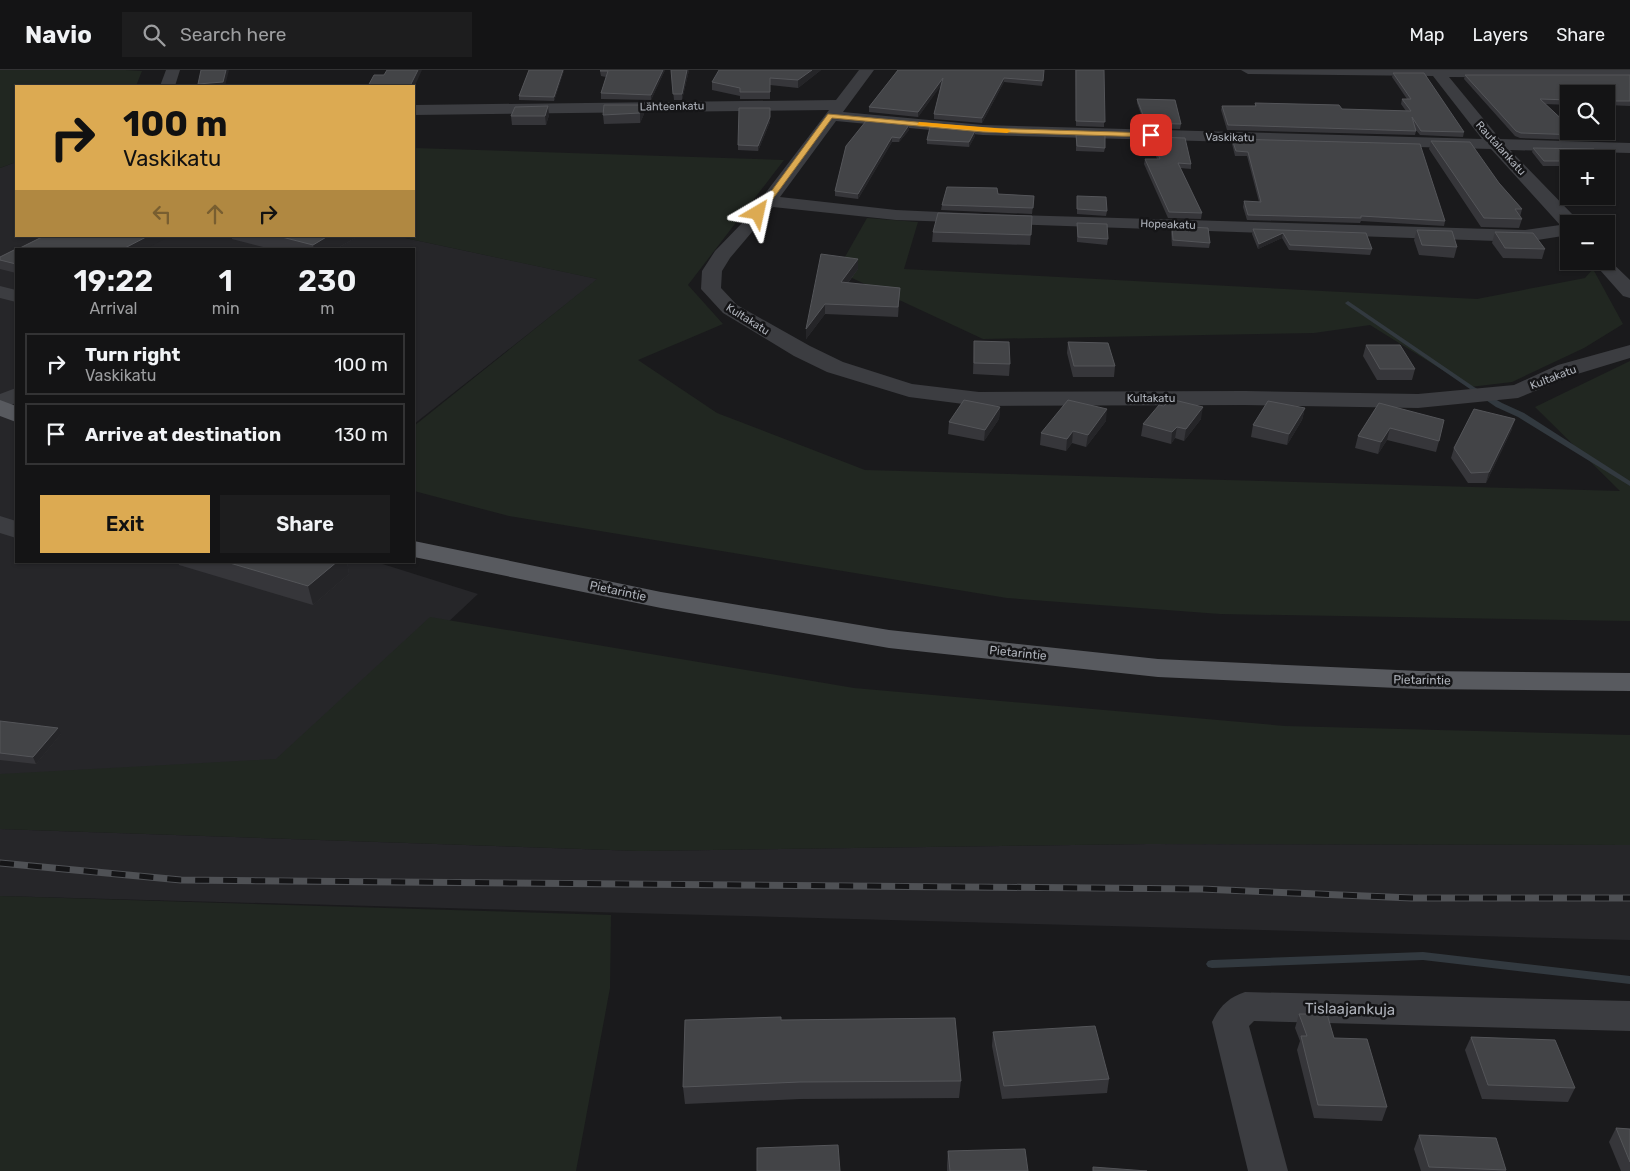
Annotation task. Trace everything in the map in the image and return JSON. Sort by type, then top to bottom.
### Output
[{"type":"main road","points":[[0,407],[15,414]]},
{"type":"main road","name":"Pietarintie","points":[[415,548],[661,600],[889,639],[1158,668],[1419,680],[1630,682]]},
{"type":"street","points":[[168,85],[173,70]]},
{"type":"street","points":[[767,201],[867,70]]},
{"type":"street","points":[[1248,70],[1630,74]]},
{"type":"street","name":"Rautalankatu","points":[[1437,71],[1495,144],[1563,215]]},
{"type":"street","name":"Lähteenkatu","points":[[415,110],[835,110]]},
{"type":"street","name":"Vaskikatu","points":[[835,110],[983,130],[1630,148]]},
{"type":"street","name":"Hopeakatu","points":[[767,201],[896,214],[984,219],[1524,236],[1560,230]]},
{"type":"street","name":"Kultakatu","points":[[767,201],[750,225],[722,255],[712,271],[711,289],[717,298],[730,309],[802,351],[835,367],[872,380],[943,396],[979,399],[1245,398],[1418,402],[1518,391],[1566,370],[1630,351]]},
{"type":"street","points":[[1609,270],[1630,292]]},
{"type":"street","points":[[0,292],[15,296]]},
{"type":"street","points":[[0,402],[15,395]]},
{"type":"street","points":[[0,524],[15,530]]},
{"type":"street","name":"Tislaajankuja","points":[[1268,1171],[1230,1022],[1245,1006],[1630,1016]]},
{"type":"shaded area","points":[[0,70],[142,71],[136,85],[15,85],[15,162],[0,168]]},
{"type":"shaded area","points":[[415,148],[784,160],[688,285],[723,324],[638,360],[717,413],[865,470],[1620,491],[1535,407],[1630,361],[1630,621],[1220,614],[1007,598],[509,516],[415,491],[415,425],[597,279],[401,237],[415,237]]},
{"type":"shaded area","points":[[15,162],[15,237],[401,237],[598,279],[415,423],[415,248],[15,248],[15,563],[379,563],[478,594],[267,792],[0,792],[0,168]]},
{"type":"shaded area","points":[[867,218],[918,222],[904,269],[1477,299],[1585,278],[1594,270],[1623,324],[1584,348],[1512,382],[1470,387],[1370,325],[1314,333],[983,339],[837,271]]},
{"type":"shaded area","points":[[430,617],[854,688],[1285,726],[1630,735],[1630,845],[1148,844],[640,851],[0,829],[0,774],[276,759]]},
{"type":"shaded area","points":[[0,829],[640,851],[1148,844],[1630,845],[1630,940],[0,896]]},
{"type":"shaded area","points":[[0,896],[611,915],[610,988],[576,1171],[0,1171]]},
{"type":"building","points":[[201,70],[226,70],[223,82],[198,84]]},
{"type":"building","points":[[387,70],[418,70],[410,85],[369,85],[374,75],[384,75]]},
{"type":"building","points":[[529,70],[563,70],[554,97],[519,96]]},
{"type":"building","points":[[601,70],[663,70],[651,95],[601,93],[608,71]]},
{"type":"building","points":[[671,70],[687,70],[682,94],[673,94]]},
{"type":"building","points":[[719,70],[812,70],[798,80],[770,78],[770,92],[740,92],[740,88],[712,82]]},
{"type":"building","points":[[898,70],[1044,70],[1043,81],[1004,78],[982,118],[934,114],[943,78],[918,112],[869,107]]},
{"type":"building","points":[[1076,70],[1104,70],[1105,122],[1076,121]]},
{"type":"building","points":[[1393,73],[1424,73],[1464,132],[1421,131],[1412,117],[1416,131],[1228,125],[1222,106],[1256,106],[1255,103],[1339,105],[1342,109],[1411,111],[1402,99],[1411,99]]},
{"type":"building","points":[[1465,75],[1630,75],[1630,101],[1615,101],[1615,85],[1560,85],[1560,100],[1540,99],[1560,118],[1560,134],[1521,133],[1516,131]]},
{"type":"building","points":[[1137,99],[1175,100],[1181,124],[1146,123]]},
{"type":"building","points":[[604,105],[644,105],[640,113],[603,115]]},
{"type":"building","points":[[548,106],[545,116],[511,116],[515,107]]},
{"type":"building","points":[[739,108],[770,108],[770,117],[758,146],[738,145]]},
{"type":"building","points":[[866,121],[909,125],[900,138],[892,137],[858,194],[835,191],[846,146]]},
{"type":"building","points":[[930,127],[975,131],[969,142],[927,140]]},
{"type":"building","points":[[1076,135],[1105,135],[1105,148],[1077,146]]},
{"type":"building","points":[[1151,137],[1185,138],[1191,164],[1178,163],[1202,213],[1169,212],[1145,159],[1160,159]]},
{"type":"building","points":[[1232,139],[1420,144],[1445,221],[1361,216],[1361,218],[1248,215],[1244,201],[1261,202],[1248,152],[1236,151]]},
{"type":"building","points":[[1431,141],[1470,142],[1499,183],[1522,209],[1515,209],[1522,219],[1484,218]]},
{"type":"building","points":[[1533,148],[1595,150],[1560,150],[1560,161],[1544,161]]},
{"type":"building","points":[[947,187],[997,188],[998,194],[1034,196],[1033,208],[942,205]]},
{"type":"building","points":[[1077,196],[1106,197],[1107,211],[1077,209]]},
{"type":"building","points":[[938,213],[1032,216],[1031,235],[933,232]]},
{"type":"building","points":[[1077,223],[1107,224],[1108,239],[1078,237]]},
{"type":"building","points":[[1172,226],[1208,228],[1210,243],[1173,240]]},
{"type":"building","points":[[1253,229],[1366,233],[1372,249],[1290,245],[1283,233],[1259,244]]},
{"type":"building","points":[[1417,230],[1452,231],[1457,247],[1422,245]]},
{"type":"building","points":[[1495,232],[1533,233],[1545,249],[1505,248]]},
{"type":"building","points":[[42,237],[146,237],[125,248],[20,248]]},
{"type":"building","points":[[282,237],[326,237],[313,245]]},
{"type":"building","points":[[15,250],[15,264],[0,260],[0,257]]},
{"type":"building","points":[[821,254],[858,259],[841,282],[900,288],[898,307],[825,304],[806,329]]},
{"type":"building","points":[[974,341],[1009,342],[1010,364],[974,363]]},
{"type":"building","points":[[1068,342],[1108,343],[1115,366],[1074,366]]},
{"type":"building","points":[[1366,345],[1400,345],[1415,369],[1380,369]]},
{"type":"building","points":[[1170,399],[1203,407],[1186,429],[1177,427],[1172,432],[1143,424],[1159,405],[1164,406]]},
{"type":"building","points":[[964,400],[1000,407],[985,430],[949,422]]},
{"type":"building","points":[[1068,400],[1107,409],[1088,435],[1073,431],[1067,439],[1041,433]]},
{"type":"building","points":[[1268,401],[1305,408],[1289,434],[1253,425]]},
{"type":"building","points":[[1379,403],[1444,420],[1439,441],[1390,428],[1381,442],[1358,436]]},
{"type":"building","points":[[1474,409],[1515,419],[1489,472],[1471,473],[1454,448]]},
{"type":"building","points":[[230,563],[336,563],[308,586]]},
{"type":"building","points":[[0,721],[58,728],[33,757],[0,753]]},
{"type":"building","points":[[1299,1014],[1327,1014],[1334,1038],[1367,1039],[1387,1107],[1318,1105],[1301,1036],[1307,1036]]},
{"type":"building","points":[[781,1017],[781,1020],[955,1018],[961,1081],[800,1082],[683,1087],[685,1020]]},
{"type":"building","points":[[1095,1026],[1109,1079],[1004,1086],[993,1032]]},
{"type":"building","points":[[1471,1037],[1555,1040],[1575,1088],[1488,1085]]},
{"type":"building","points":[[1616,1128],[1630,1129],[1630,1162]]},
{"type":"building","points":[[1419,1135],[1496,1138],[1506,1170],[1429,1167]]},
{"type":"building","points":[[838,1145],[840,1171],[757,1171],[757,1148]]},
{"type":"building","points":[[1025,1149],[1028,1171],[950,1171],[948,1151]]},
{"type":"building","points":[[1093,1167],[1147,1171],[1093,1171]]},
{"type":"waterway","points":[[1348,303],[1472,388],[1499,405],[1521,415],[1630,484]]},
{"type":"waterway","points":[[1212,964],[1423,956],[1630,980]]},
{"type":"railway","points":[[0,863],[181,880],[1201,889],[1412,898],[1630,898]]},
{"type":"slow traffic","points":[[919,124],[1007,131]]},
{"type":"route","points":[[758,213],[831,116],[983,130],[1151,135]]}]
